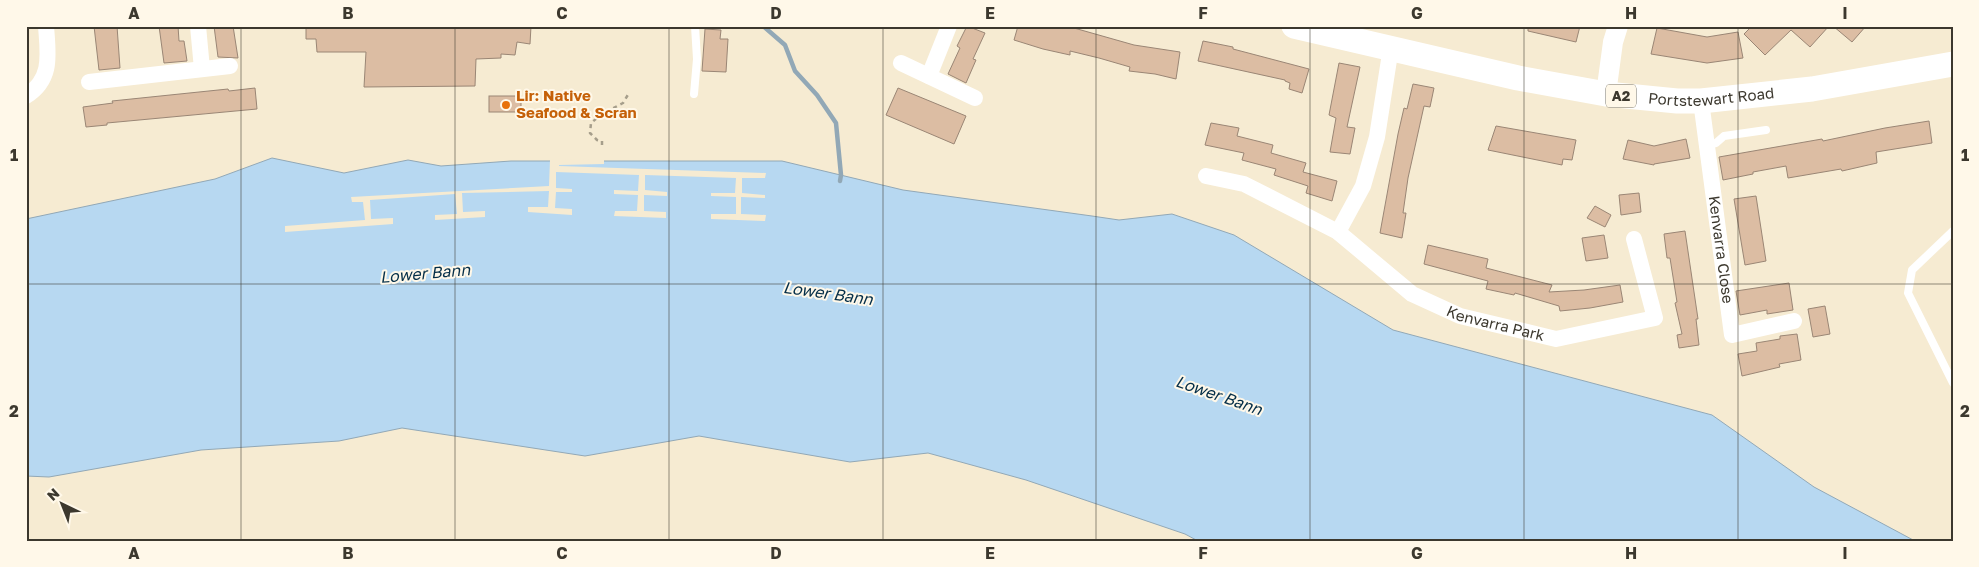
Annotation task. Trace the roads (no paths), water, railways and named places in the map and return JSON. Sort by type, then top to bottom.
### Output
[{"type":"main road","name":"Portstewart Road","points":[[1294,26],[1518,78],[1641,99],[1701,101],[1812,89],[1953,64]]},
{"type":"street","points":[[26,96],[38,89],[48,62],[46,26]]},
{"type":"street","points":[[198,26],[202,69]]},
{"type":"street","points":[[929,76],[948,26]]},
{"type":"street","points":[[1606,94],[1613,42],[1618,26]]},
{"type":"street","points":[[1338,232],[1363,186],[1377,137],[1391,47]]},
{"type":"street","points":[[901,63],[975,98]]},
{"type":"street","points":[[89,82],[230,66]]},
{"type":"street","name":"Kenvarra Close","points":[[1701,101],[1732,335],[1794,321]]},
{"type":"street","name":"Kenvarra Park","points":[[1206,176],[1244,184],[1338,232],[1412,294],[1460,316],[1556,339],[1655,318],[1634,238]]},
{"type":"lane","points":[[694,94],[697,58],[695,26]]},
{"type":"lane","points":[[1706,145],[1716,144],[1724,136],[1766,130]]},
{"type":"lane","points":[[1953,231],[1912,270],[1908,293],[1953,384]]},
{"type":"water","name":"Lower Bann","points":[[272,158],[344,173],[408,160],[441,166],[511,161],[782,161],[903,190],[1119,220],[1172,214],[1234,235],[1393,330],[1712,415],[1814,487],[1915,541],[1198,541],[1185,534],[1026,480],[928,453],[850,462],[699,436],[585,456],[402,428],[339,441],[201,450],[49,477],[26,476],[26,219],[215,179]]},
{"type":"waterway","points":[[763,26],[785,45],[795,71],[817,95],[836,123],[840,181]]},
{"type":"place","name":"Lir: Native Seafood & Scran","points":[[506,105]]}]
